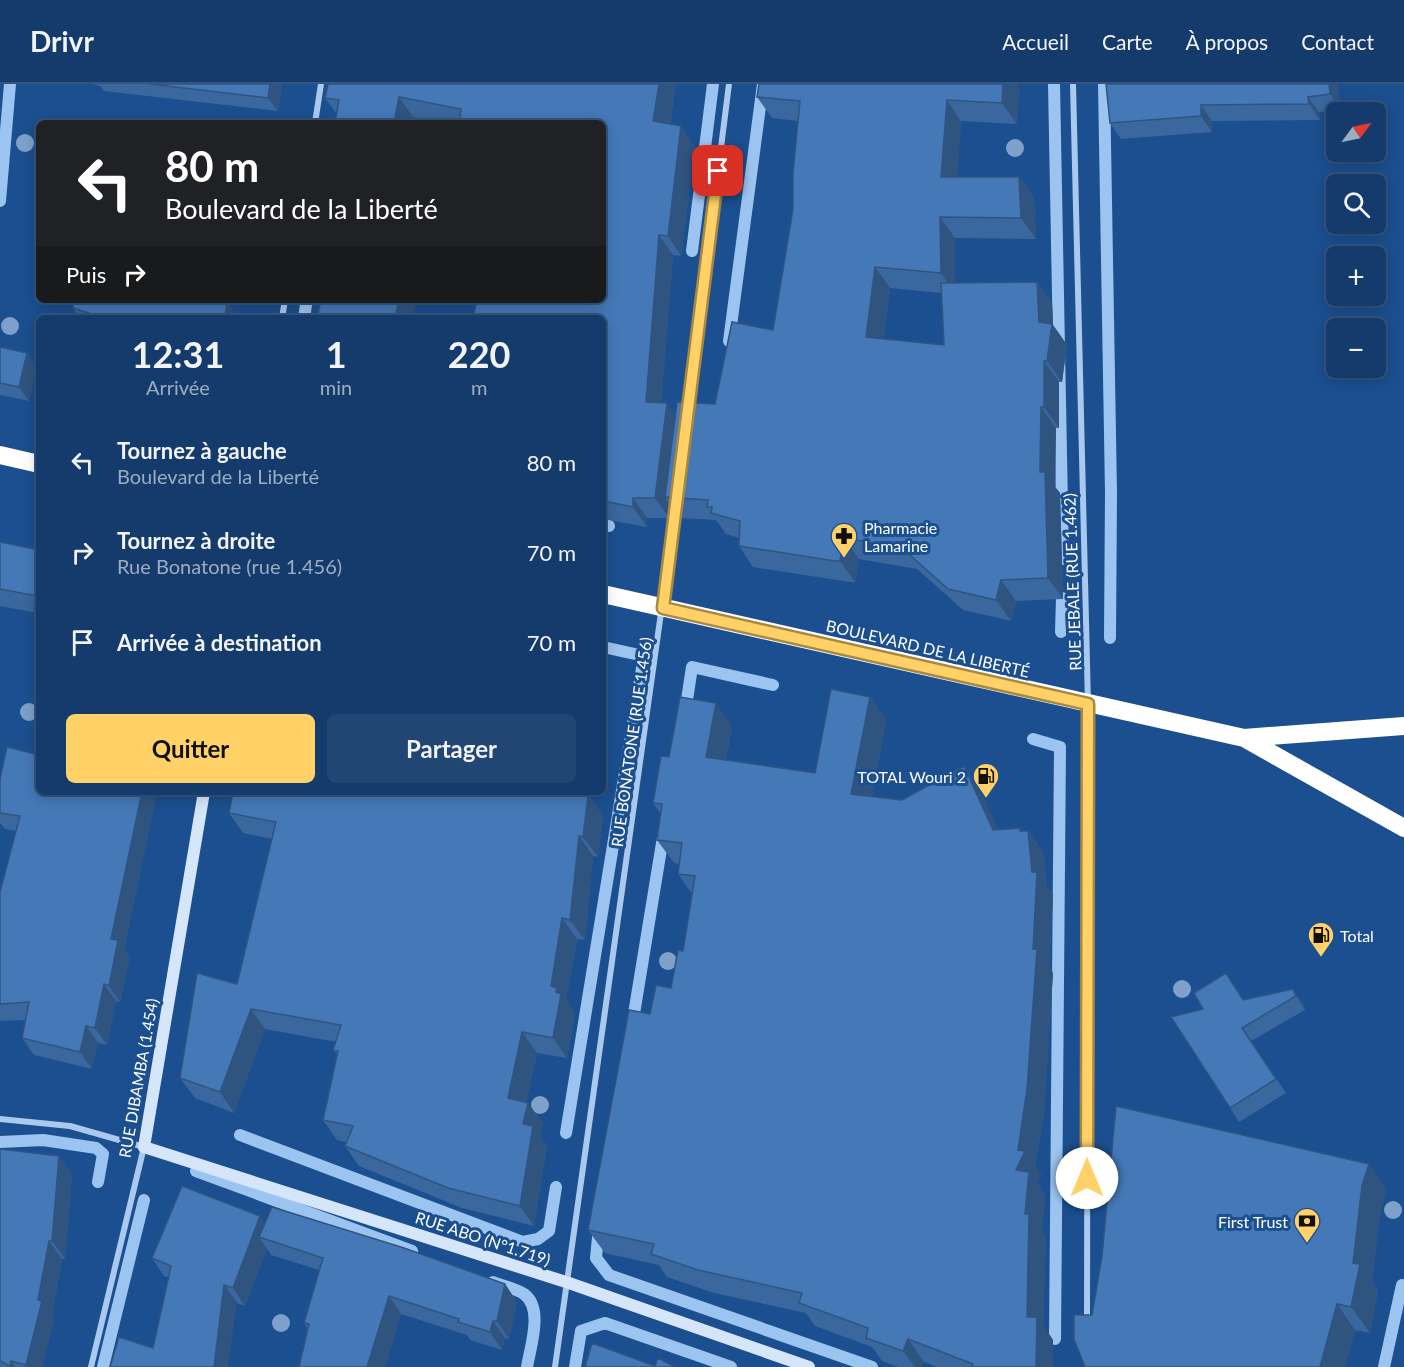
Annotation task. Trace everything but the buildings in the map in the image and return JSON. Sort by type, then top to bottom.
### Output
[{"type":"highway","points":[[0,455],[36,463]]},
{"type":"highway","name":"BOULEVARD DE LA LIBERTÉ","points":[[606,595],[1244,738],[1404,726]]},
{"type":"highway","name":"BOULEVARD DE LA LIBERTÉ","points":[[1244,738],[1404,828]]},
{"type":"street","points":[[315,120],[321,84]]},
{"type":"street","points":[[687,419],[729,84]]},
{"type":"street","name":"RUE JEBALE (RUE 1.462)","points":[[1073,84],[1088,704],[1087,1332]]},
{"type":"street","name":"RUE BONATONE (RUE 1.456)","points":[[555,1367],[569,1283],[676,502]]},
{"type":"street","name":"RUE DIBAMBA (1.454)","points":[[91,1367],[144,1147],[203,795]]},
{"type":"street","points":[[0,1119],[70,1126],[144,1147]]},
{"type":"street","name":"RUE ABO (N°1.719)","points":[[144,1147],[569,1283],[809,1367]]},
{"type":"waterway","points":[[0,201],[10,84]]},
{"type":"waterway","points":[[692,251],[713,84]]},
{"type":"waterway","points":[[729,341],[763,84]]},
{"type":"waterway","points":[[1054,84],[1063,559]]},
{"type":"waterway","points":[[1104,84],[1111,493],[1110,638]]},
{"type":"waterway","points":[[304,315],[306,305]]},
{"type":"waterway","points":[[1061,632],[1062,598]]},
{"type":"waterway","points":[[566,1133],[644,656],[606,648]]},
{"type":"waterway","points":[[685,713],[692,667],[773,685]]},
{"type":"waterway","points":[[1033,739],[1060,747],[1055,1339]]},
{"type":"waterway","points":[[632,1026],[664,831]]},
{"type":"waterway","points":[[240,1135],[523,1242],[538,1239],[549,1231],[556,1187]]},
{"type":"waterway","points":[[0,1142],[43,1140],[96,1148],[103,1154],[98,1182]]},
{"type":"waterway","points":[[196,1171],[412,1251]]},
{"type":"waterway","points":[[103,1367],[144,1200]]},
{"type":"waterway","points":[[599,1227],[596,1258],[609,1275],[872,1367]]},
{"type":"waterway","points":[[493,1282],[524,1294],[530,1300],[535,1318],[527,1367]]},
{"type":"waterway","points":[[1384,1367],[1402,1285]]},
{"type":"waterway","points":[[575,1367],[581,1331],[605,1323],[731,1367]]},
{"type":"place","name":"Pharmacie Lamarine","points":[[844,559]]},
{"type":"place","name":"TOTAL Wouri 2","points":[[986,799]]},
{"type":"place","name":"Total","points":[[1321,958]]},
{"type":"place","name":"First Trust","points":[[1307,1244]]},
{"type":"route","points":[[718,171],[663,608],[1088,704],[1087,1178]]}]
